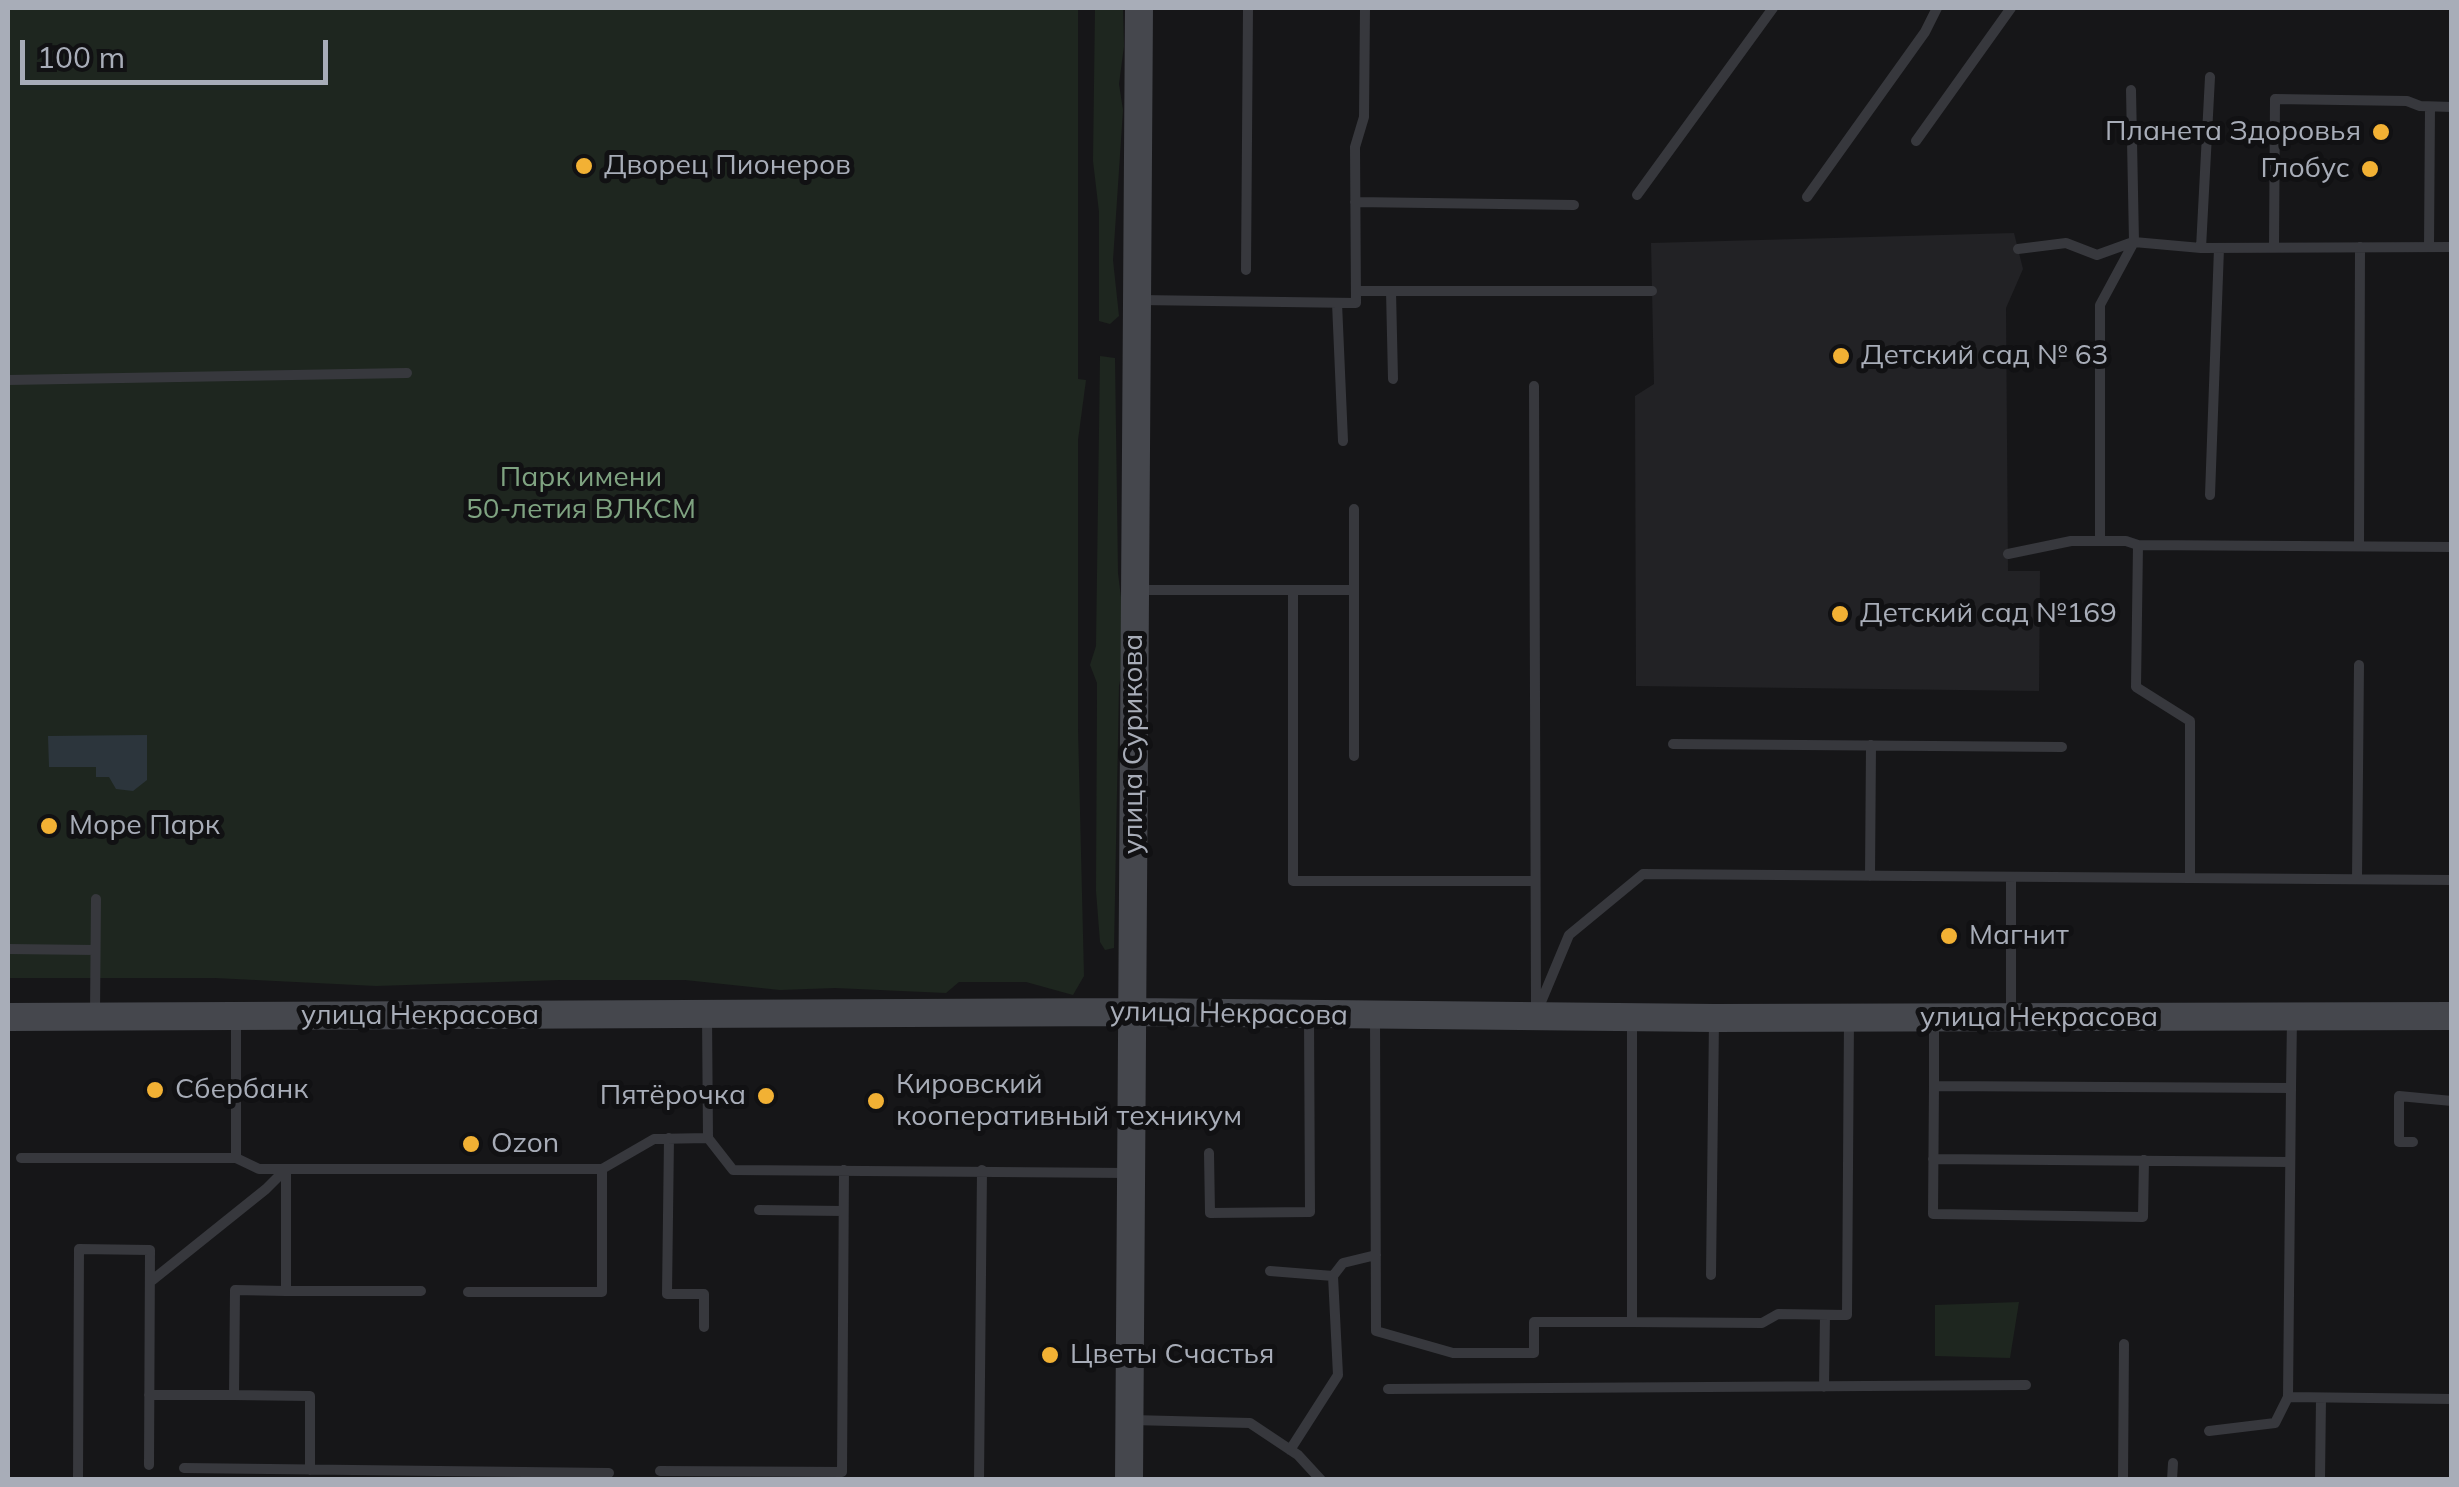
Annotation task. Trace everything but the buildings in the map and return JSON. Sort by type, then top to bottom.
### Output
[{"type":"street","name":"улица Сурикова","points":[[1129,1480],[1138,8]]},
{"type":"street","name":"улица Некрасова","points":[[8,1017],[1132,1012],[1714,1018],[2452,1016]]},
{"type":"lane","points":[[1246,270],[1248,8]]},
{"type":"lane","points":[[1138,300],[1356,303],[1355,146],[1364,117],[1365,8]]},
{"type":"lane","points":[[1636,195],[1773,8]]},
{"type":"lane","points":[[1807,197],[1926,32],[1936,8]]},
{"type":"lane","points":[[1916,141],[2012,8]]},
{"type":"lane","points":[[2201,248],[2210,77]]},
{"type":"lane","points":[[2100,541],[2100,305],[2134,242],[2131,90]]},
{"type":"lane","points":[[2274,247],[2275,99],[2406,101],[2452,107]]},
{"type":"lane","points":[[2429,247],[2430,107]]},
{"type":"lane","points":[[1355,202],[1574,204]]},
{"type":"lane","points":[[2018,248],[2066,243],[2097,255],[2134,242],[2201,248],[2452,247]]},
{"type":"lane","points":[[2359,546],[2360,247]]},
{"type":"lane","points":[[2210,495],[2219,248]]},
{"type":"lane","points":[[1390,291],[1393,379]]},
{"type":"lane","points":[[1356,292],[1652,291]]},
{"type":"lane","points":[[1337,303],[1343,441]]},
{"type":"lane","points":[[8,380],[407,373]]},
{"type":"lane","points":[[1534,386],[1536,1015]]},
{"type":"lane","points":[[1354,509],[1354,756]]},
{"type":"lane","points":[[2008,554],[2071,541],[2452,547]]},
{"type":"lane","points":[[2138,545],[2136,687],[2190,721],[2190,878]]},
{"type":"lane","points":[[1135,590],[1354,590]]},
{"type":"lane","points":[[1293,590],[1293,882],[1534,881]]},
{"type":"lane","points":[[2357,880],[2358,665]]},
{"type":"lane","points":[[1673,744],[2062,746]]},
{"type":"lane","points":[[1870,745],[1870,876]]},
{"type":"lane","points":[[1536,1015],[1569,935],[1643,874],[2452,880]]},
{"type":"lane","points":[[2010,1018],[2011,877]]},
{"type":"lane","points":[[94,1019],[96,899]]},
{"type":"lane","points":[[8,950],[95,950]]},
{"type":"lane","points":[[707,1014],[708,1138],[733,1170],[1131,1173]]},
{"type":"lane","points":[[1209,1153],[1210,1213],[1310,1212],[1309,1015]]},
{"type":"lane","points":[[1376,1015],[1376,1331],[1453,1354],[1534,1353],[1534,1322],[1762,1323],[1778,1314],[1846,1315],[1849,1018]]},
{"type":"lane","points":[[236,1016],[236,1158]]},
{"type":"lane","points":[[1632,1017],[1632,1322]]},
{"type":"lane","points":[[2209,1431],[2275,1423],[2288,1397],[2292,1017]]},
{"type":"lane","points":[[1711,1276],[1714,1018]]},
{"type":"lane","points":[[1934,1018],[1933,1214],[2143,1216],[2144,1160]]},
{"type":"lane","points":[[1934,1086],[2290,1088]]},
{"type":"lane","points":[[2414,1142],[2399,1142],[2399,1096],[2452,1100]]},
{"type":"lane","points":[[20,1158],[236,1158],[259,1169],[602,1169],[654,1138],[708,1138]]},
{"type":"lane","points":[[668,1138],[667,1294],[704,1294],[704,1327]]},
{"type":"lane","points":[[1933,1158],[2290,1162]]},
{"type":"lane","points":[[150,1282],[286,1169]]},
{"type":"lane","points":[[286,1169],[286,1291]]},
{"type":"lane","points":[[468,1292],[602,1292],[602,1169]]},
{"type":"lane","points":[[660,1471],[842,1472],[844,1170]]},
{"type":"lane","points":[[979,1480],[982,1170]]},
{"type":"lane","points":[[759,1210],[843,1210]]},
{"type":"lane","points":[[78,1480],[79,1249],[150,1250],[149,1466]]},
{"type":"lane","points":[[1290,1450],[1338,1375],[1334,1276],[1343,1263],[1376,1255]]},
{"type":"lane","points":[[1270,1271],[1334,1276]]},
{"type":"lane","points":[[234,1396],[234,1290],[421,1291]]},
{"type":"lane","points":[[1824,1387],[1825,1315]]},
{"type":"lane","points":[[2123,1480],[2124,1344]]},
{"type":"lane","points":[[1388,1390],[2026,1385]]},
{"type":"lane","points":[[149,1395],[310,1396],[310,1470]]},
{"type":"lane","points":[[2288,1397],[2452,1399]]},
{"type":"lane","points":[[2320,1480],[2321,1398]]},
{"type":"lane","points":[[1130,1420],[1250,1423],[1290,1450],[1321,1480]]},
{"type":"lane","points":[[2172,1480],[2173,1463]]},
{"type":"lane","points":[[184,1468],[609,1473]]},
{"type":"shaded area","points":[[2014,233],[2023,269],[2006,308],[2008,571],[2040,571],[2039,691],[1636,686],[1635,396],[1654,384],[1651,243]]},
{"type":"shaded area","points":[[147,735],[147,780],[133,791],[116,789],[109,777],[96,777],[96,767],[49,767],[48,736]]},
{"type":"green space","name":"Парк имени 50-летия ВЛКСМ","points":[[8,8],[1078,8],[1078,379],[1086,380],[1078,440],[1078,729],[1084,976],[1073,995],[1026,982],[959,982],[946,993],[780,990],[685,980],[376,986],[215,978],[8,978]]},
{"type":"green space","points":[[1095,8],[1123,8],[1119,84],[1123,110],[1113,260],[1119,316],[1110,324],[1099,321],[1099,212],[1093,161]]},
{"type":"green space","points":[[1100,356],[1115,358],[1118,573],[1127,646],[1119,686],[1114,948],[1105,950],[1100,942],[1096,891],[1097,683],[1090,665],[1096,646]]},
{"type":"green space","points":[[2019,1302],[2010,1358],[1935,1356],[1935,1305]]},
{"type":"place","name":"Планета Здоровья","points":[[2381,132]]},
{"type":"place","name":"Дворец Пионеров","points":[[584,166]]},
{"type":"place","name":"Глобус","points":[[2370,169]]},
{"type":"place","name":"Детский сад № 63","points":[[1841,356]]},
{"type":"place","name":"Детский сад №169","points":[[1840,614]]},
{"type":"place","name":"Море Парк","points":[[49,826]]},
{"type":"place","name":"Магнит","points":[[1949,936]]},
{"type":"place","name":"Сбербанк","points":[[155,1090]]},
{"type":"place","name":"Пятёрочка","points":[[766,1096]]},
{"type":"place","name":"Кировский кооперативный техникум","points":[[876,1101]]},
{"type":"place","name":"Ozon","points":[[471,1144]]},
{"type":"place","name":"Цветы Счастья","points":[[1050,1355]]}]
